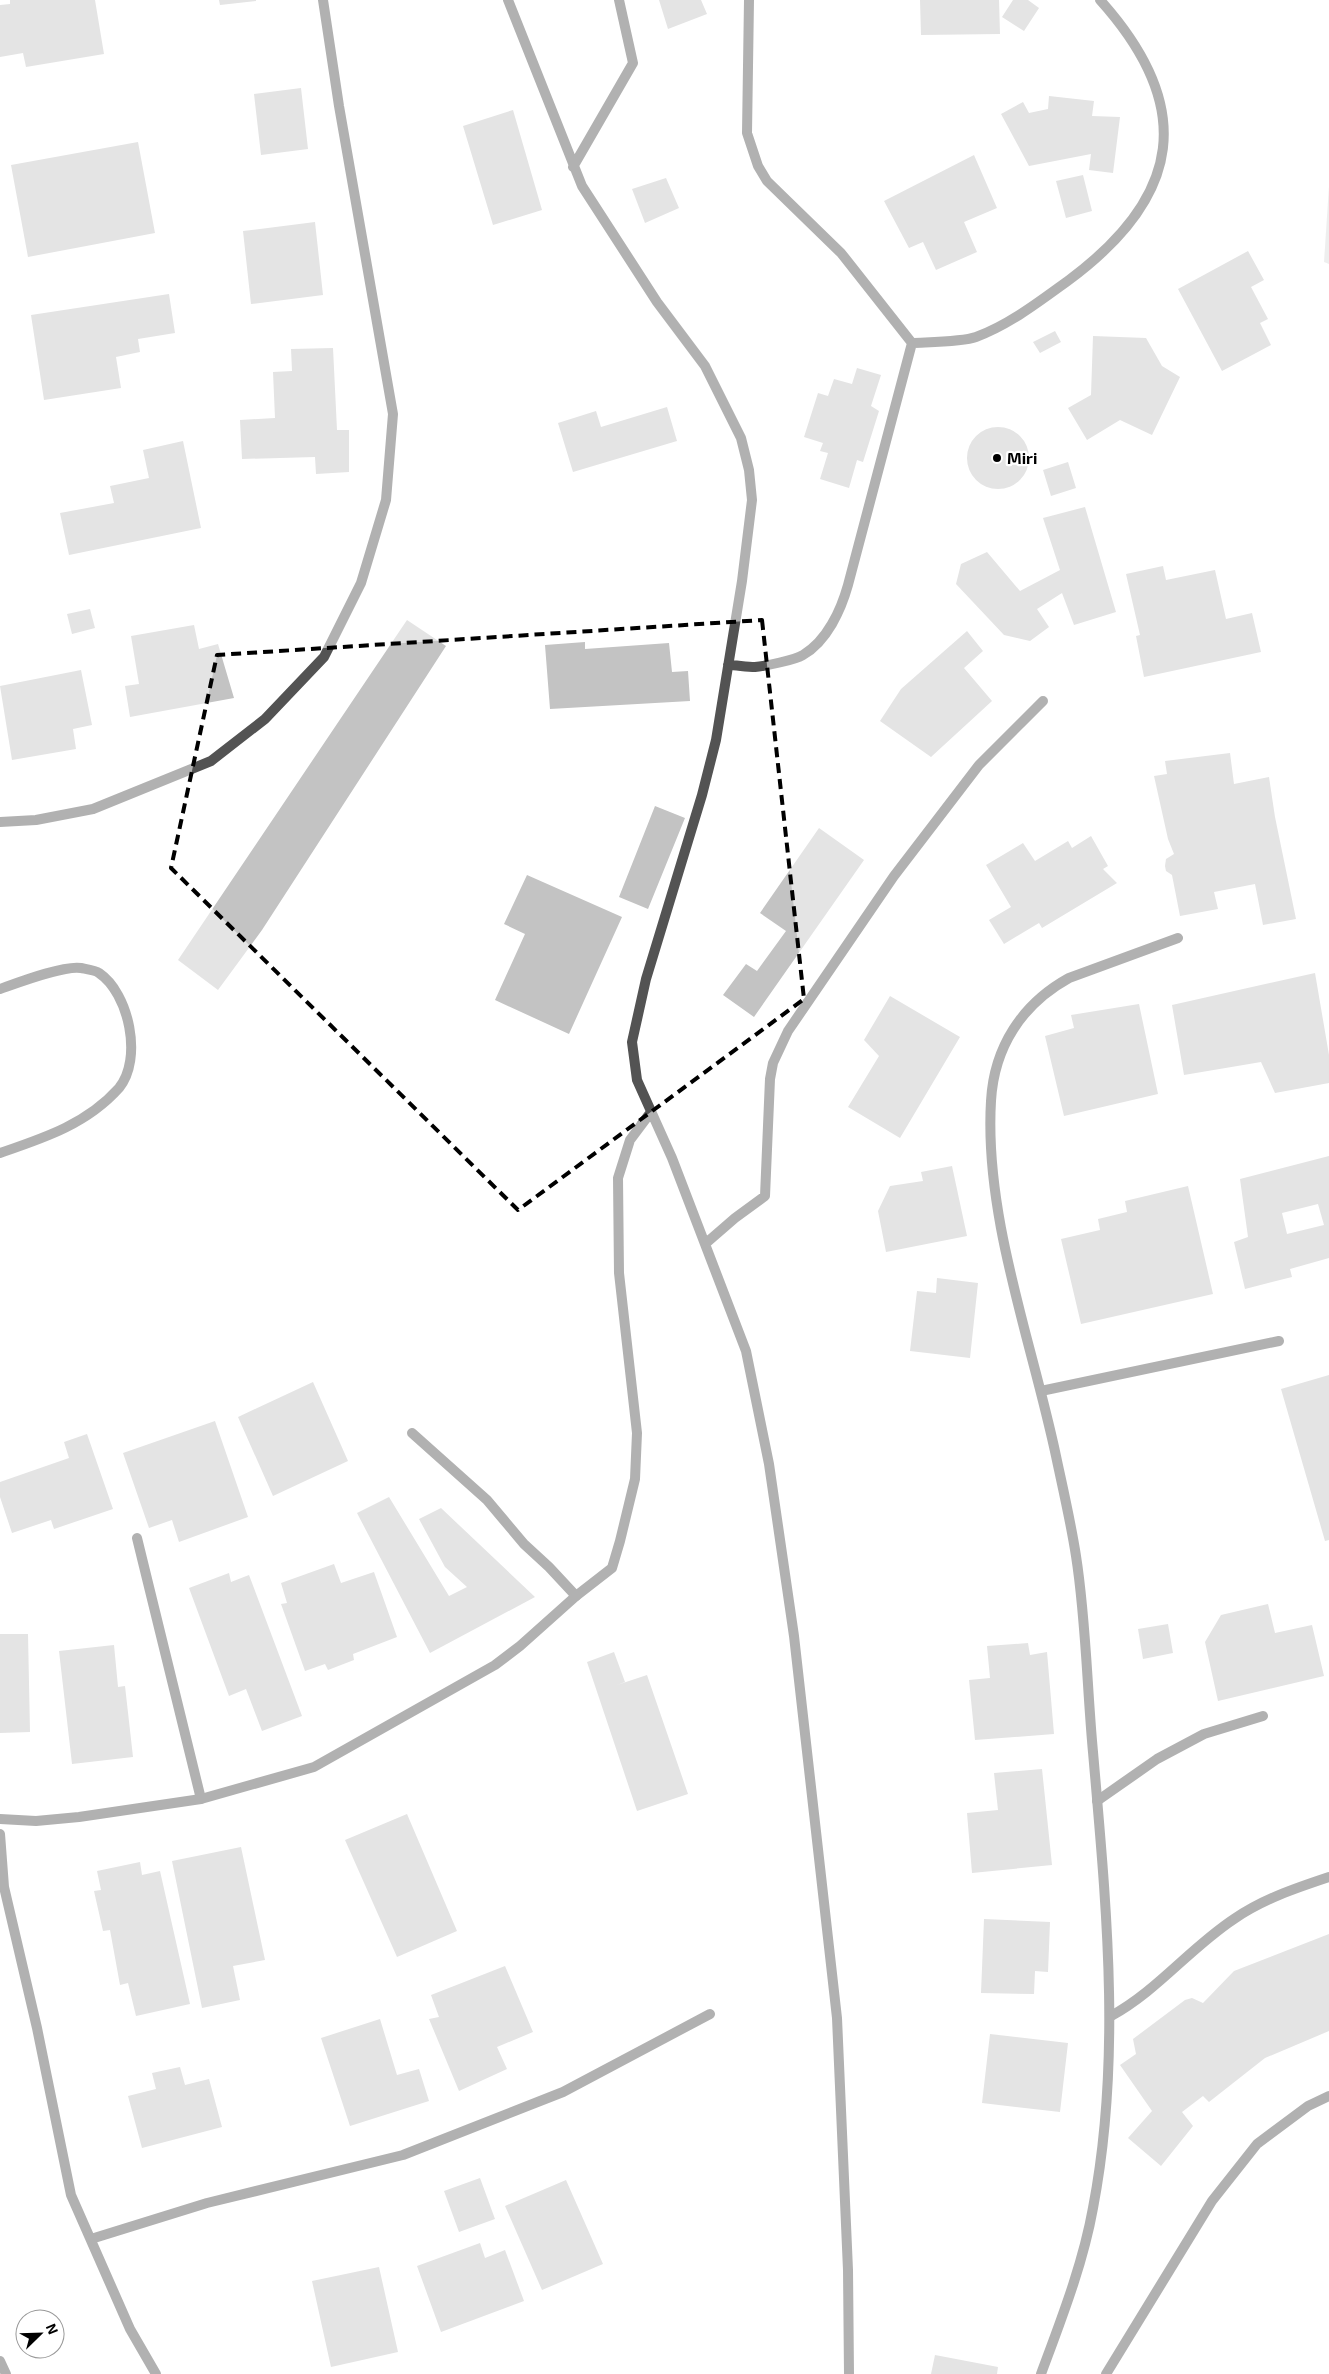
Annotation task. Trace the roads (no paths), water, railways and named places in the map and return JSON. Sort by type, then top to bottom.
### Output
[{"type":"street","points":[[0,822],[36,820],[93,809],[211,761],[272,713],[324,657],[361,583],[386,500],[393,414],[339,106],[323,0]]},
{"type":"street","points":[[508,0],[574,167],[590,201],[657,302],[705,366],[741,438],[749,470],[752,500],[742,581],[716,740],[702,796],[646,979],[632,1042],[637,1080],[705,1244],[746,1351],[769,1464],[794,1636],[837,2018],[848,2270],[849,2374]]},
{"type":"street","points":[[574,167],[633,63],[619,0]]},
{"type":"street","points":[[749,0],[747,133],[758,166],[767,181],[841,254],[912,343]]},
{"type":"street","points":[[912,343],[974,338],[1033,307],[1092,263],[1130,224],[1145,203],[1162,159],[1164,119],[1140,53],[1121,25],[1100,0]]},
{"type":"street","points":[[728,665],[755,667],[802,656],[815,645],[836,618],[848,585],[912,343]]},
{"type":"street","points":[[705,1244],[735,1218],[765,1196],[770,1079],[773,1063],[788,1031],[911,854],[979,765],[1043,701]]},
{"type":"street","points":[[1041,2374],[1065,2308],[1093,2209],[1107,2105],[1111,2016],[1097,1801],[1076,1558],[1041,1390],[998,1218],[990,1132],[993,1079],[1001,1048],[1030,1008],[1055,986],[1069,978],[1178,938]]},
{"type":"street","points":[[0,989],[37,977],[78,968],[98,972],[115,990],[128,1025],[132,1052],[120,1086],[105,1102],[61,1132],[0,1154]]},
{"type":"street","points":[[0,1819],[36,1821],[79,1817],[201,1799],[314,1767],[495,1665],[612,1568],[635,1479],[637,1433],[619,1273],[618,1178],[630,1140],[651,1112]]},
{"type":"street","points":[[1041,1390],[1279,1341]]},
{"type":"street","points":[[412,1433],[487,1500],[524,1544],[576,1596]]},
{"type":"street","points":[[137,1538],[201,1799]]},
{"type":"street","points":[[1097,1801],[1157,1759],[1204,1734],[1263,1716]]},
{"type":"street","points":[[0,1834],[4,1887],[37,2028],[71,2195],[130,2329],[156,2374]]},
{"type":"street","points":[[1111,2016],[1131,2005],[1234,1919],[1285,1892],[1329,1877]]},
{"type":"street","points":[[90,2240],[207,2204],[403,2155],[563,2092],[710,2014]]},
{"type":"street","points":[[1106,2374],[1212,2201],[1257,2144],[1308,2106],[1329,2096]]},
{"type":"street","points":[[0,2361],[6,2374]]},
{"type":"place","name":"Miri","points":[[997,458]]}]
